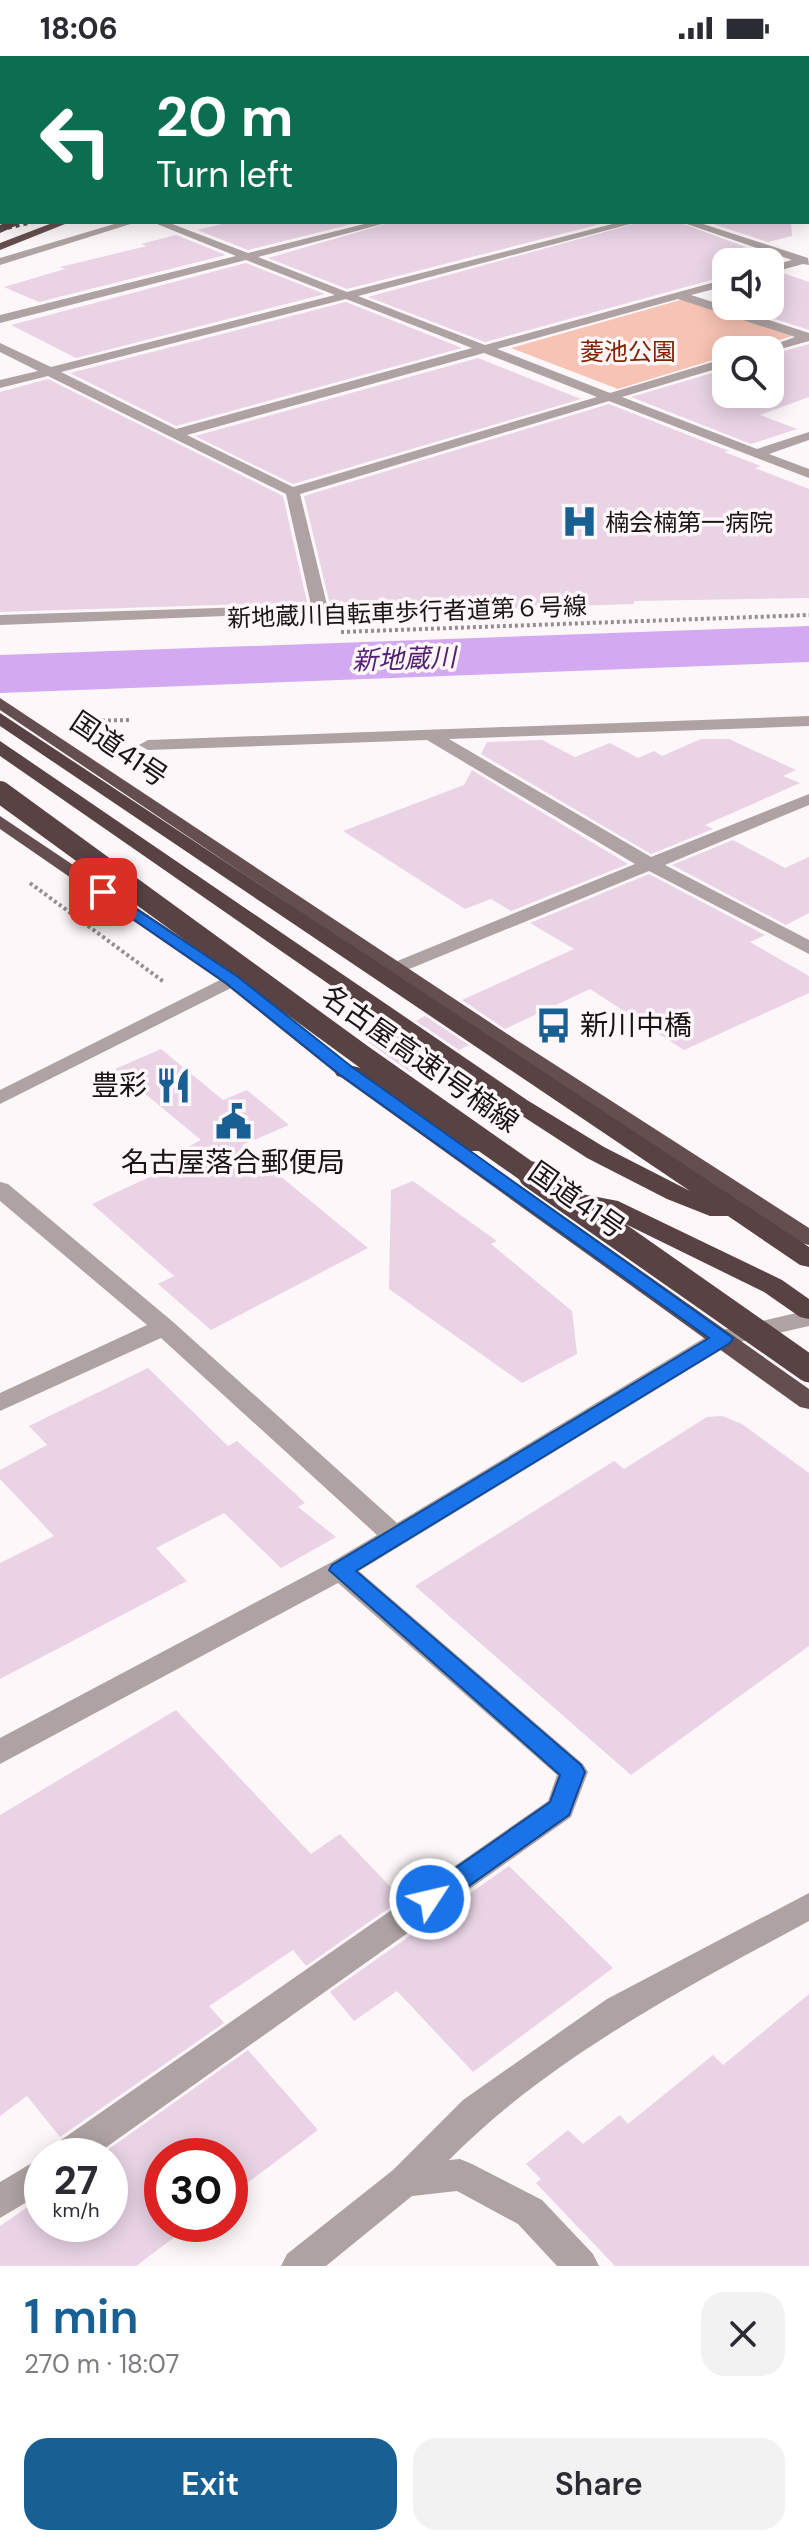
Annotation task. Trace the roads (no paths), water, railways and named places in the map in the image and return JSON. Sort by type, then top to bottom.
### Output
[{"type":"highway","points":[[0,247],[60,224]]},
{"type":"highway","name":"国道41号","points":[[0,703],[809,1238]]},
{"type":"highway","name":"名古屋高速1号楠線","points":[[0,718],[752,1224],[809,1259]]},
{"type":"highway","points":[[0,747],[181,875],[590,1152],[669,1193],[752,1224]]},
{"type":"highway","name":"名古屋高速1号楠線","points":[[0,792],[364,1057],[809,1369]]},
{"type":"highway","name":"国道41号","points":[[0,821],[232,980],[345,1071],[809,1401]]},
{"type":"highway","points":[[345,1071],[373,1078],[545,1195],[609,1206],[773,1286],[809,1311]]},
{"type":"street","points":[[0,262],[125,224]]},
{"type":"street","points":[[162,224],[809,474]]},
{"type":"street","points":[[0,319],[377,224]]},
{"type":"street","points":[[0,384],[625,224]]},
{"type":"street","points":[[692,224],[807,260]]},
{"type":"street","points":[[784,266],[807,260]]},
{"type":"street","points":[[175,434],[712,286]]},
{"type":"street","points":[[680,295],[808,337]]},
{"type":"street","points":[[784,344],[808,337]]},
{"type":"street","points":[[0,347],[292,492],[712,366]]},
{"type":"street","points":[[755,454],[809,436]]},
{"type":"street","points":[[0,620],[320,609],[292,492]]},
{"type":"street","points":[[148,745],[809,721]]},
{"type":"street","points":[[432,737],[649,864],[809,948]]},
{"type":"street","points":[[397,968],[809,799]]},
{"type":"street","points":[[0,1098],[232,980]]},
{"type":"street","points":[[0,1189],[164,1327],[394,1536]]},
{"type":"street","points":[[0,1752],[340,1570],[723,1338],[809,1318]]},
{"type":"street","points":[[0,1403],[164,1327]]},
{"type":"street","points":[[92,2138],[560,1808],[573,1772],[340,1570]]},
{"type":"street","points":[[299,2266],[405,2181],[475,2111],[618,2009],[809,1906]]},
{"type":"street","points":[[405,2181],[460,2175],[530,2212],[581,2266]]},
{"type":"street","points":[[0,2202],[24,2185]]},
{"type":"waterway","name":"新地蔵川","points":[[0,674],[809,644]]},
{"type":"railway","points":[[0,230],[26,224]]},
{"type":"place","name":"楠会楠第一病院","points":[[579,522]]},
{"type":"place","name":"新川中橋","points":[[554,1025]]},
{"type":"place","name":"豊彩","points":[[173,1085]]},
{"type":"place","name":"名古屋落合郵便局","points":[[233,1122]]},
{"type":"park label","name":"菱池公園","points":[[628,351]]}]
